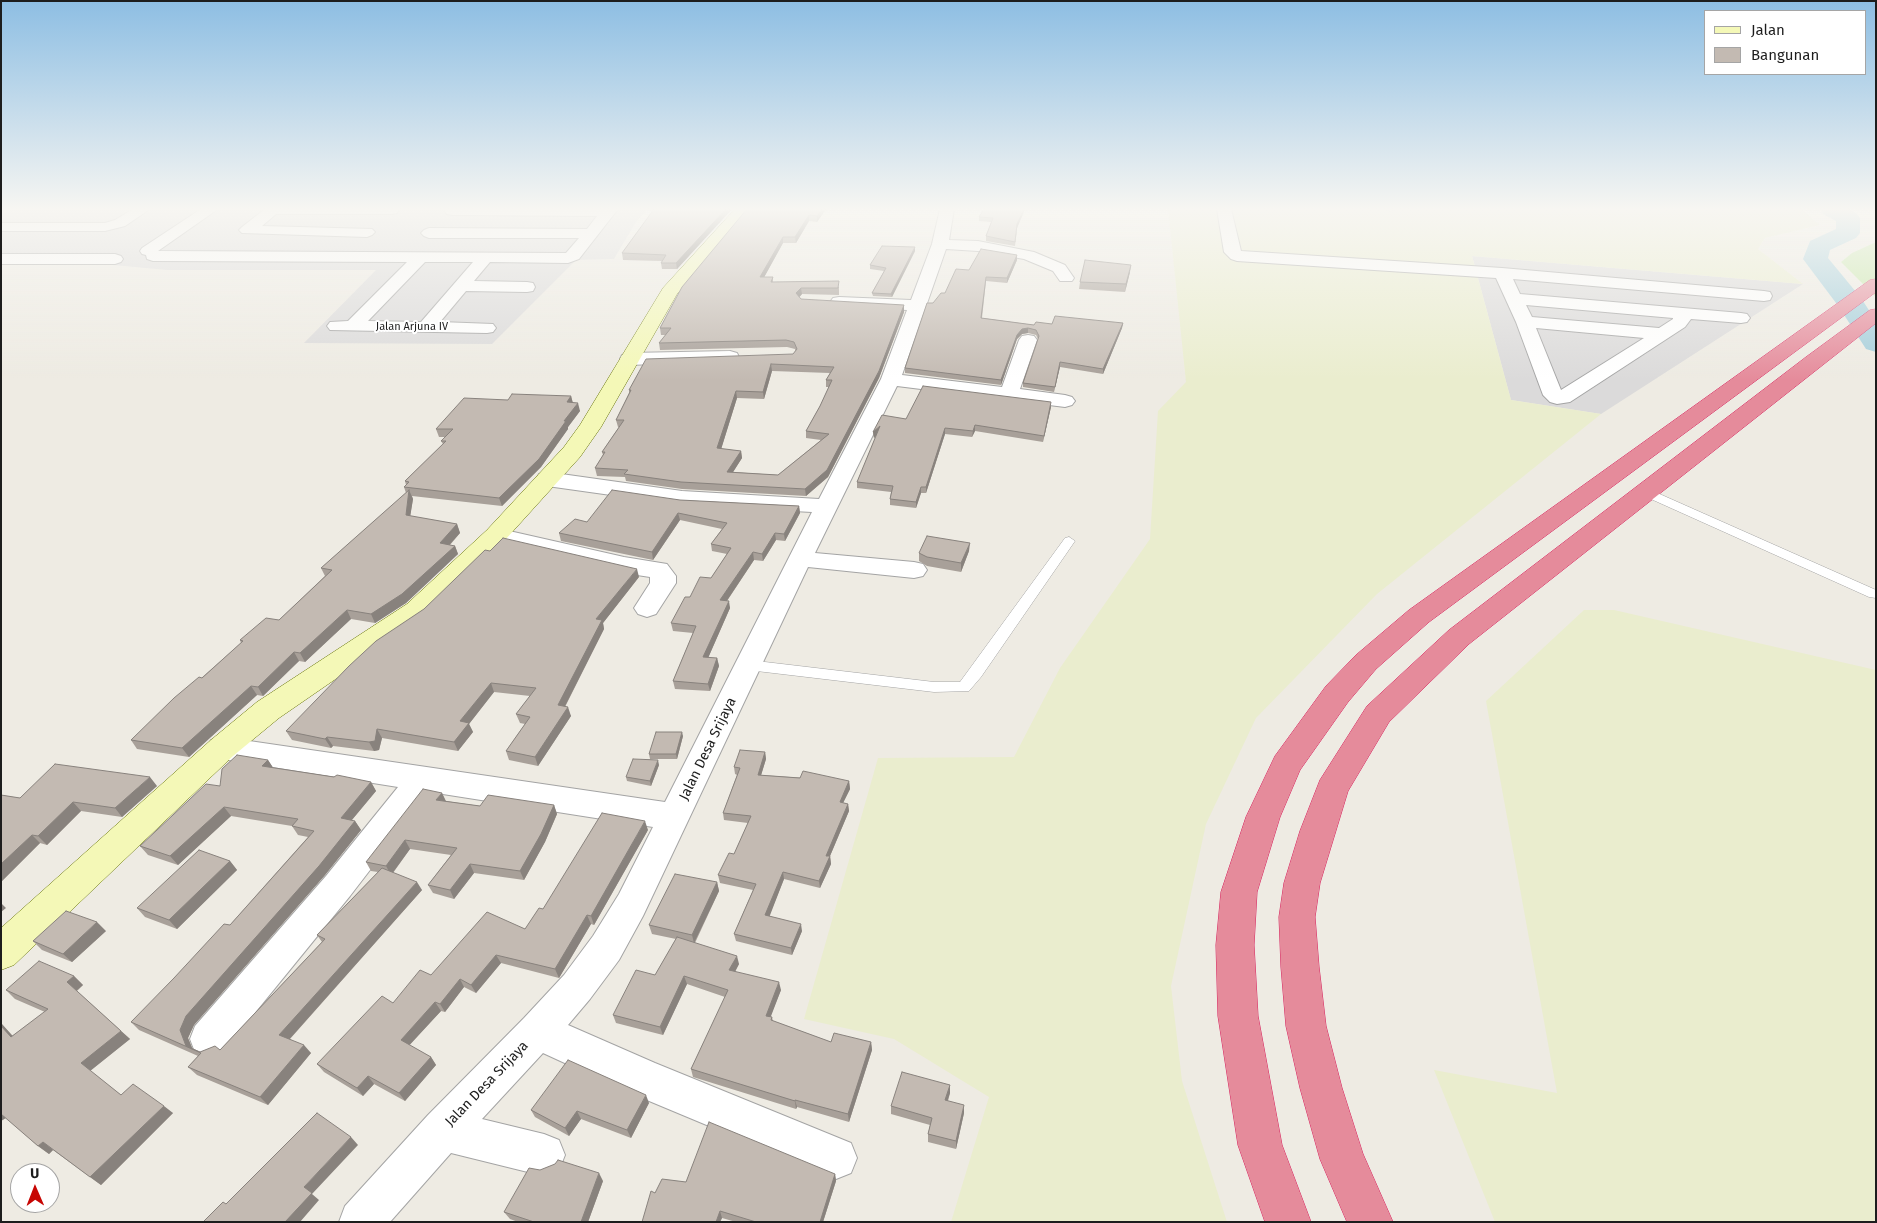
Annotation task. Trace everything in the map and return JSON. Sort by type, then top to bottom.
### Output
[{"type":"highway","points":[[1288,1222],[1260,1145],[1250,1093],[1238,1016],[1235,945],[1241,884],[1264,817],[1286,765],[1337,694],[1366,662],[1419,616],[1876,284]]},
{"type":"highway","points":[[1370,1222],[1342,1159],[1321,1088],[1306,1026],[1300,967],[1297,917],[1302,883],[1317,831],[1332,789],[1378,714],[1459,637],[1876,314]]},
{"type":"street","name":"Jalan Arjuna IV","points":[[411,266],[345,326],[465,327],[483,321]]},
{"type":"street","points":[[426,327],[478,266]]},
{"type":"street","points":[[1,953],[222,748],[268,710],[417,610],[496,534],[572,452],[590,427],[669,292],[691,266]]},
{"type":"street","name":"Jalan Desa Srijaya","points":[[361,1222],[443,1130],[538,1031],[577,987],[606,948],[632,905],[800,559],[891,379],[932,266]]},
{"type":"street","points":[[1056,266],[1066,278]]},
{"type":"street","points":[[1416,266],[1764,296]]},
{"type":"street","points":[[1502,273],[1525,322],[1553,396],[1557,398],[1563,398],[1662,334],[1681,321],[1682,314]]},
{"type":"street","points":[[460,286],[527,287]]},
{"type":"street","points":[[492,300],[505,287]]},
{"type":"street","points":[[1515,299],[1741,318]]},
{"type":"street","points":[[826,301],[918,305]]},
{"type":"street","points":[[1525,322],[1662,334]]},
{"type":"street","points":[[1537,352],[1575,326]]},
{"type":"street","points":[[1009,394],[1028,340]]},
{"type":"street","points":[[629,359],[748,356]]},
{"type":"street","points":[[891,379],[1065,401]]},
{"type":"street","points":[[547,479],[682,498],[827,506]]},
{"type":"street","points":[[496,534],[624,565],[658,570],[663,576],[663,583],[647,608]]},
{"type":"street","points":[[800,559],[914,570]]},
{"type":"street","points":[[222,748],[675,817]]},
{"type":"street","points":[[209,1039],[338,886],[422,779]]},
{"type":"street","points":[[538,1031],[644,1080],[836,1158]]},
{"type":"street","points":[[443,1130],[544,1155]]},
{"type":"lane","points":[[1646,492],[1874,594]]},
{"type":"lane","points":[[748,665],[934,687],[964,687],[976,673],[1069,541]]},
{"type":"shaded area","points":[[124,266],[570,266],[492,344],[304,343],[376,270],[167,270]]},
{"type":"shaded area","points":[[1475,266],[1591,266],[1803,284],[1601,414],[1511,400]]},
{"type":"green space","points":[[1174,266],[1475,266],[1511,400],[1601,414],[1377,594],[1256,718],[1206,824],[1171,986],[1182,1081],[1227,1222],[951,1222],[989,1097],[894,1039],[804,1019],[878,758],[1014,757],[1060,668],[1150,539],[1158,411],[1186,382]]},
{"type":"green space","points":[[1591,266],[1780,266],[1803,284]]},
{"type":"green space","points":[[1845,266],[1876,266],[1876,297]]},
{"type":"green space","points":[[1584,610],[1614,610],[1876,670],[1876,1222],[1495,1222],[1434,1070],[1557,1093],[1486,701]]},
{"type":"building","points":[[699,266],[766,266],[760,277],[773,277],[771,282],[839,281],[838,288],[801,288],[796,293],[801,299],[904,305],[879,371],[827,470],[805,489],[681,482],[624,474],[628,470],[595,468],[605,452],[602,452],[624,420],[616,420],[631,390],[629,390],[646,359],[793,354],[797,349],[794,342],[786,340],[659,343],[671,328],[660,328],[682,287]],"holes":[[[771,364],[834,367],[826,380],[832,380],[806,431],[829,434],[778,475],[727,472],[741,451],[717,448],[736,391],[763,392]]]},
{"type":"building","points":[[876,266],[905,266],[891,294],[872,293],[886,268]]},
{"type":"building","points":[[971,266],[1012,266],[1007,278],[986,277],[981,318],[1034,325],[1036,322],[1052,324],[1055,316],[1123,323],[1103,369],[1060,362],[1055,387],[1023,383],[1039,336],[1036,330],[1028,328],[1022,329],[1017,335],[1001,380],[905,368],[927,303],[933,303],[941,293],[945,293],[956,269],[969,270]]},
{"type":"building","points":[[1084,266],[1131,266],[1126,284],[1080,282]]},
{"type":"building","points":[[923,386],[1051,402],[1044,436],[975,425],[973,431],[945,428],[926,487],[921,487],[916,502],[890,499],[893,486],[857,482],[880,426],[873,432],[882,415],[906,419]]},
{"type":"building","points":[[512,394],[571,396],[567,402],[578,403],[539,459],[499,498],[404,487],[409,482],[405,481],[446,441],[441,441],[453,429],[436,429],[464,398],[508,400]]},
{"type":"building","points":[[409,490],[406,515],[457,524],[440,543],[455,546],[402,594],[371,614],[347,610],[300,653],[294,652],[258,687],[251,686],[182,748],[131,740],[174,698],[199,677],[202,678],[243,641],[240,640],[266,618],[279,620],[332,570],[321,568]]},
{"type":"building","points":[[612,490],[680,500],[799,506],[784,534],[775,533],[762,554],[753,552],[720,600],[729,601],[703,657],[717,658],[708,684],[673,681],[696,626],[671,623],[685,597],[690,597],[700,577],[711,578],[731,548],[711,544],[727,523],[678,513],[652,552],[559,533],[575,519],[587,522]]},
{"type":"building","points":[[927,536],[970,543],[961,563],[927,557],[919,553]]},
{"type":"building","points":[[503,538],[637,569],[596,619],[602,620],[558,705],[568,707],[535,757],[506,751],[530,717],[516,714],[536,688],[491,683],[460,721],[469,723],[454,742],[377,729],[375,741],[369,742],[327,737],[325,739],[286,731],[376,641],[424,609],[485,550],[490,551]]},
{"type":"building","points":[[656,732],[682,732],[676,754],[649,754]]},
{"type":"building","points":[[740,750],[765,752],[758,775],[800,778],[803,771],[849,781],[840,802],[848,804],[826,856],[830,856],[819,881],[783,872],[765,915],[801,924],[791,948],[734,934],[756,884],[718,875],[729,853],[734,854],[751,816],[723,813],[740,768],[734,767]]},
{"type":"building","points":[[237,755],[268,760],[262,766],[334,777],[337,775],[371,782],[341,818],[355,821],[319,866],[186,1016],[180,1030],[186,1046],[200,1052],[215,1046],[220,1050],[325,939],[317,935],[382,868],[417,882],[279,1035],[304,1045],[260,1097],[188,1067],[201,1053],[131,1022],[224,924],[230,925],[314,831],[292,826],[298,819],[224,807],[170,856],[140,846],[206,784],[220,786],[222,769]]},
{"type":"building","points":[[633,759],[658,760],[650,781],[626,777]]},
{"type":"building","points":[[55,764],[150,777],[115,808],[73,802],[38,836],[32,835],[1,864],[1,795],[20,798]]},
{"type":"building","points":[[423,789],[442,793],[436,800],[480,806],[488,795],[554,805],[541,834],[520,871],[470,864],[450,890],[428,885],[457,848],[405,840],[386,866],[366,862]]},
{"type":"building","points":[[602,813],[645,821],[591,916],[587,915],[555,969],[496,955],[471,985],[460,979],[440,1004],[435,1002],[401,1040],[431,1057],[399,1093],[368,1076],[357,1088],[317,1064],[382,996],[393,1003],[420,970],[431,975],[487,912],[525,929],[539,908],[543,909]]},
{"type":"building","points":[[199,850],[230,861],[169,920],[137,908]]},
{"type":"building","points":[[675,874],[717,882],[692,935],[649,925]]},
{"type":"building","points":[[66,911],[97,922],[63,954],[33,941]]},
{"type":"building","points":[[677,937],[737,956],[729,970],[779,982],[766,1016],[772,1017],[771,1020],[831,1042],[834,1033],[871,1042],[848,1114],[795,1101],[691,1069],[728,990],[684,976],[660,1027],[613,1015],[636,970],[655,975]]},
{"type":"building","points":[[39,961],[74,976],[67,982],[121,1031],[81,1063],[121,1095],[133,1084],[164,1106],[90,1177],[43,1142],[38,1146],[1,1114],[1,1026],[11,1037],[48,1009],[6,990]]},
{"type":"building","points":[[568,1060],[646,1095],[627,1130],[577,1111],[565,1128],[531,1110]]},
{"type":"building","points":[[902,1072],[950,1085],[945,1100],[964,1105],[956,1141],[928,1134],[932,1118],[891,1106]]},
{"type":"building","points":[[317,1113],[351,1137],[304,1187],[312,1193],[285,1222],[203,1222],[223,1202],[226,1204]]},
{"type":"building","points":[[709,1122],[835,1174],[820,1222],[756,1222],[720,1211],[716,1222],[642,1222],[651,1191],[655,1193],[662,1179],[686,1182]]},
{"type":"building","points":[[558,1160],[599,1173],[581,1222],[534,1222],[504,1212],[529,1168],[540,1170],[555,1164]]},
{"type":"waterway","points":[[1821,266],[1851,304],[1876,343]]}]
